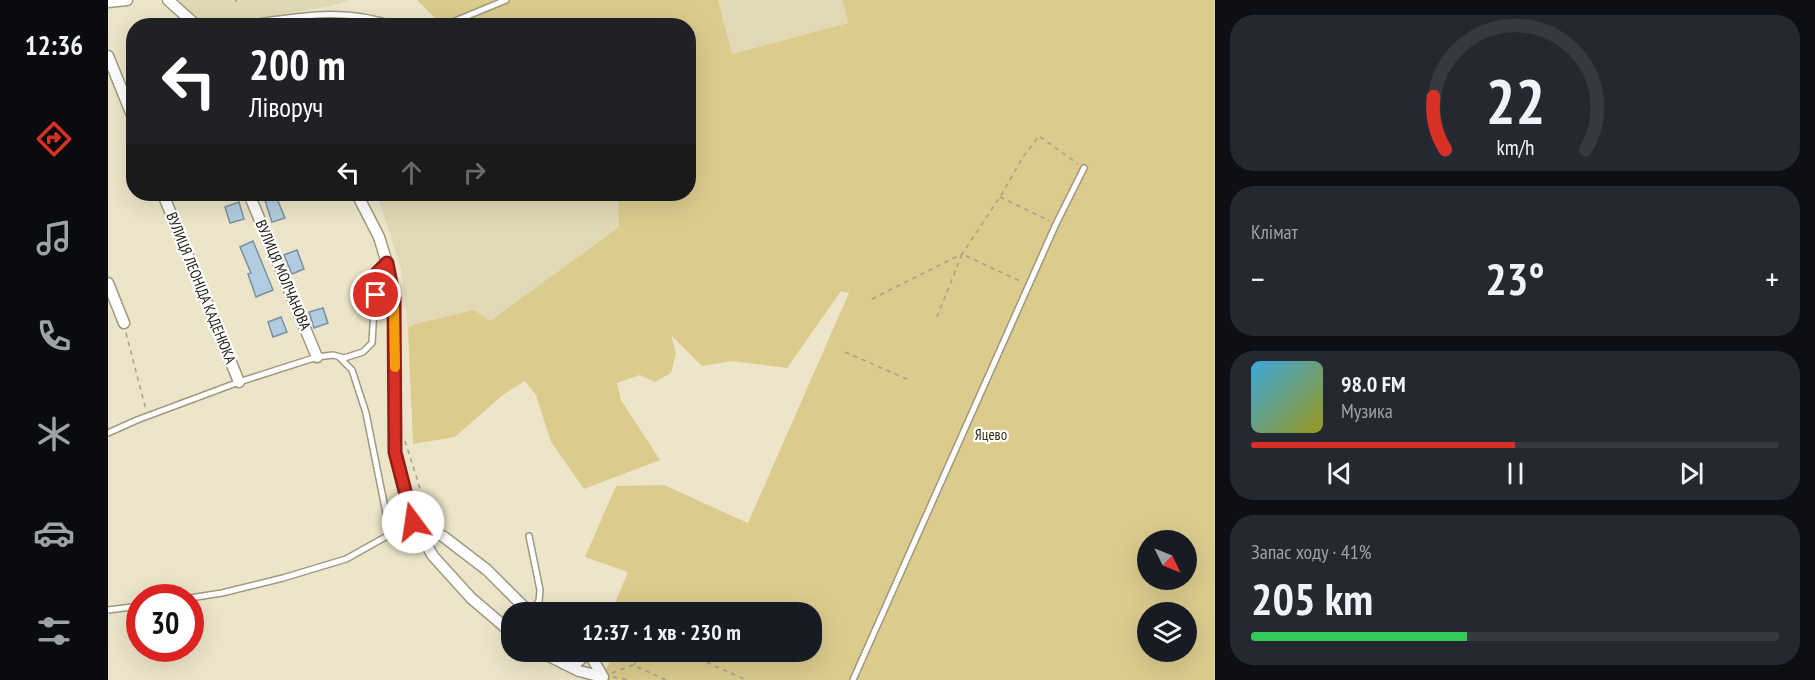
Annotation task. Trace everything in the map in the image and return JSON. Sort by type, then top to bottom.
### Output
[{"type":"street","points":[[108,2],[127,0]]},
{"type":"street","points":[[168,0],[184,10],[190,18]]},
{"type":"street","points":[[108,56],[126,100]]},
{"type":"street","name":"ВУЛИЦЯ ЛЕОНІДА КАДЕНЮКА","points":[[166,201],[239,382]]},
{"type":"street","name":"ВУЛИЦЯ МОЛЧАНОВА","points":[[252,201],[317,357]]},
{"type":"street","points":[[361,201],[379,237],[394,299],[395,452],[413,522],[433,556],[471,598],[501,622]]},
{"type":"street","points":[[108,283],[124,323]]},
{"type":"street","points":[[413,522],[444,537],[487,570],[519,602]]},
{"type":"street","points":[[560,662],[579,671],[607,678]]},
{"type":"street","points":[[564,664],[577,662]]},
{"type":"street","points":[[596,662],[607,678]]},
{"type":"lane","points":[[462,18],[506,0]]},
{"type":"lane","points":[[292,18],[331,13],[370,18]]},
{"type":"lane","points":[[853,680],[1056,224],[1084,168]]},
{"type":"lane","points":[[108,433],[239,382],[317,357],[333,355],[344,358],[363,352],[372,344],[376,274],[387,263]]},
{"type":"lane","points":[[333,355],[345,362],[352,370],[366,413],[387,518],[398,530]]},
{"type":"lane","points":[[204,596],[273,581],[346,559],[413,522]]},
{"type":"lane","points":[[529,536],[540,590],[538,602]]},
{"type":"lane","points":[[108,610],[126,608]]},
{"type":"path","points":[[937,317],[962,254],[1000,197],[1023,157],[1039,136],[1084,168]]},
{"type":"path","points":[[1000,197],[1056,224]]},
{"type":"path","points":[[962,254],[1029,285]]},
{"type":"path","points":[[872,299],[962,254]]},
{"type":"path","points":[[124,323],[147,416]]},
{"type":"path","points":[[844,352],[909,380]]},
{"type":"path","points":[[607,678],[633,665],[634,662]]},
{"type":"path","points":[[706,662],[746,680]]},
{"type":"path","points":[[633,665],[666,680]]},
{"type":"path","points":[[607,678],[629,680]]},
{"type":"shaded area","points":[[178,0],[350,0],[331,6],[258,18],[197,18]]},
{"type":"shaded area","points":[[718,0],[842,0],[848,23],[732,54]]},
{"type":"shaded area","points":[[379,201],[618,201],[619,227],[489,322],[474,310],[415,324],[408,328],[401,269]]},
{"type":"green space","name":"Яцево","points":[[417,0],[718,0],[732,54],[848,23],[842,0],[1215,0],[1215,680],[601,680],[610,662],[822,662],[822,602],[615,602],[628,572],[585,557],[616,486],[664,485],[748,523],[849,293],[841,291],[787,368],[732,361],[702,366],[671,335],[676,353],[671,373],[655,382],[640,375],[617,383],[621,400],[660,460],[584,489],[551,442],[536,395],[525,381],[504,394],[455,437],[413,444],[408,328],[415,324],[474,310],[490,321],[619,227],[618,201],[696,201],[696,18],[435,18]]},
{"type":"building","points":[[265,201],[278,201],[285,218],[272,222]]},
{"type":"building","points":[[239,202],[244,219],[230,223],[225,207]]},
{"type":"building","points":[[253,241],[273,290],[256,297],[248,274],[251,273],[240,247]]},
{"type":"building","points":[[297,250],[304,269],[292,274],[284,255]]},
{"type":"building","points":[[323,308],[328,323],[314,328],[309,312]]},
{"type":"building","points":[[281,317],[287,332],[273,337],[268,322]]},
{"type":"slow traffic","points":[[394,307],[395,367]]},
{"type":"route","points":[[376,295],[376,274],[387,263],[394,299],[395,452],[413,522]]}]
